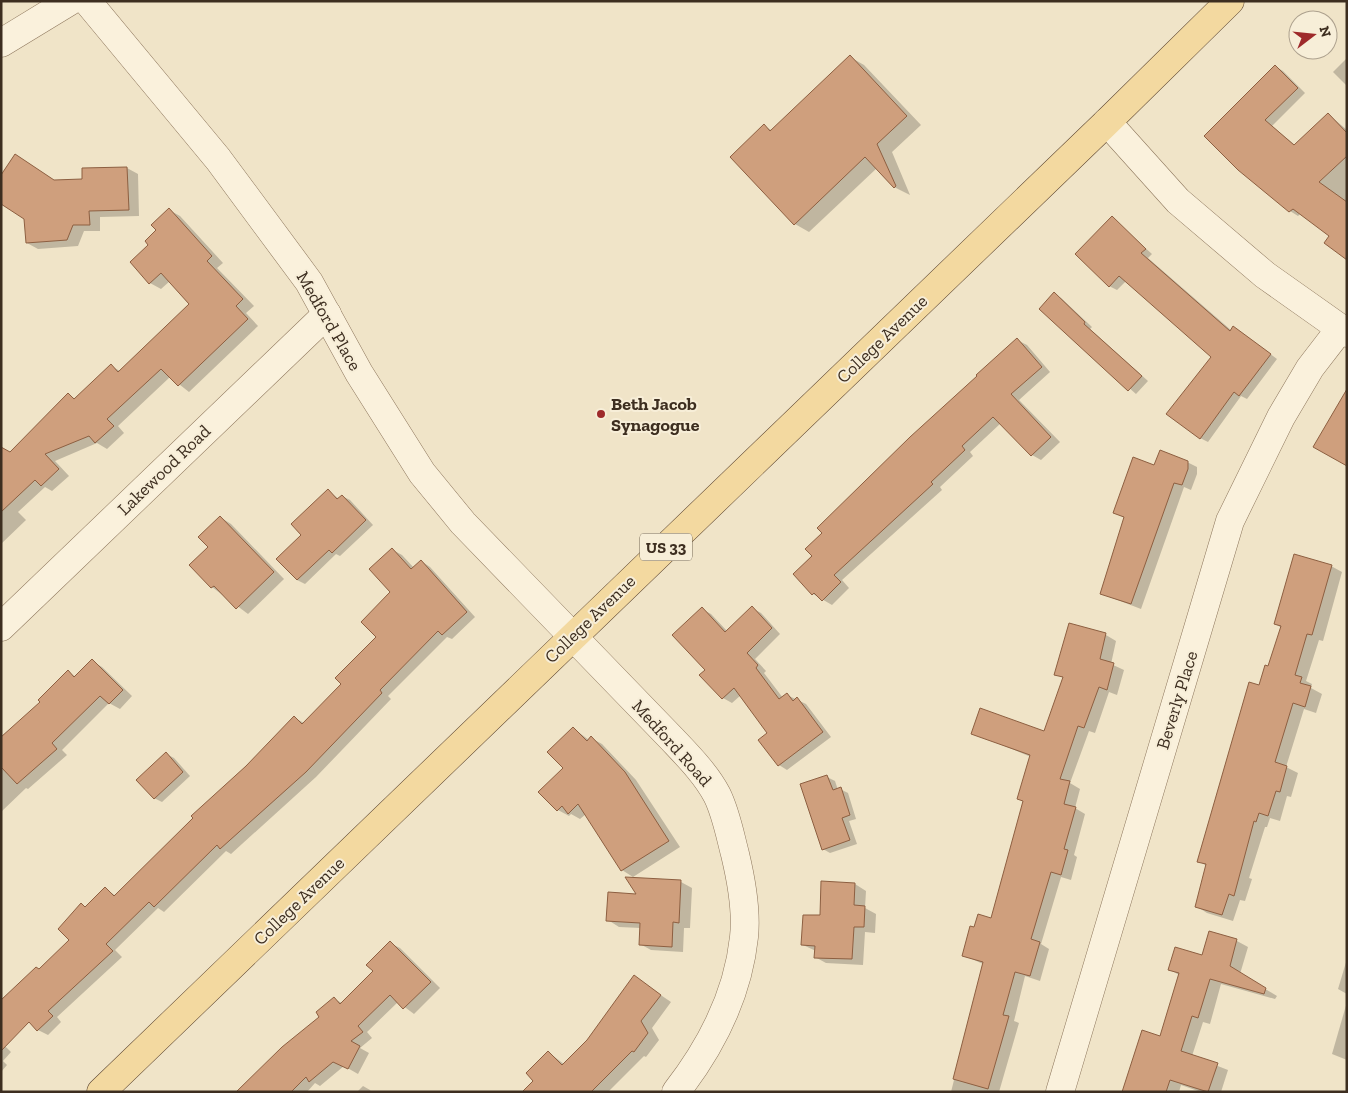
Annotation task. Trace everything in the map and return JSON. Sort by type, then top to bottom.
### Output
[{"type":"main road","name":"College Avenue","points":[[101,1092],[1107,122],[1230,1]]},
{"type":"street","points":[[1,43],[70,1]]},
{"type":"street","name":"Medford Place","points":[[87,1],[218,159],[309,282],[359,373],[422,473],[463,523],[572,637]]},
{"type":"street","points":[[1107,122],[1178,201],[1265,275],[1343,331]]},
{"type":"street","name":"Lakewood Road","points":[[1,627],[327,314]]},
{"type":"street","name":"Beverly Place","points":[[1060,1092],[1230,521],[1281,416],[1310,368],[1343,331]]},
{"type":"street","name":"Medford Road","points":[[572,637],[696,765],[717,795],[733,847],[742,899],[744,935],[738,972],[716,1033],[691,1073],[676,1092]]},
{"type":"building","points":[[850,55],[907,116],[877,144],[896,186],[894,188],[865,157],[794,225],[730,157],[764,124],[770,131]]},
{"type":"building","points":[[1275,65],[1298,88],[1265,120],[1294,145],[1328,113],[1347,133],[1347,156],[1319,182],[1347,202],[1347,260],[1324,243],[1329,236],[1293,209],[1289,212],[1238,170],[1204,136]]},
{"type":"building","points":[[15,154],[54,180],[82,179],[82,168],[127,167],[129,210],[89,211],[90,225],[73,225],[67,240],[26,243],[24,219],[1,204],[1,175]]},
{"type":"building","points":[[169,208],[212,256],[207,261],[243,299],[236,306],[248,319],[178,386],[161,369],[107,419],[114,426],[95,443],[89,436],[45,454],[59,469],[41,486],[35,480],[1,512],[1,447],[10,452],[68,393],[74,399],[111,364],[118,372],[189,304],[161,273],[149,284],[130,262],[148,245],[145,241],[156,230],[151,225]]},
{"type":"building","points":[[1112,216],[1146,249],[1141,253],[1230,331],[1233,326],[1271,354],[1239,396],[1234,392],[1200,439],[1166,414],[1211,357],[1119,276],[1109,287],[1075,254]]},
{"type":"building","points":[[1054,292],[1085,322],[1084,324],[1142,376],[1128,391],[1039,309]]},
{"type":"building","points":[[1017,338],[1042,367],[1011,394],[1051,437],[1031,456],[993,417],[962,446],[965,450],[931,482],[933,484],[834,575],[841,582],[822,601],[814,593],[812,595],[793,574],[812,556],[805,549],[822,533],[817,528],[910,437]]},
{"type":"building","points":[[1347,389],[1347,466],[1313,447]]},
{"type":"building","points":[[1160,450],[1188,461],[1188,469],[1182,485],[1174,483],[1131,604],[1100,594],[1124,517],[1113,513],[1133,457],[1154,465]]},
{"type":"building","points":[[328,489],[337,499],[342,495],[366,520],[332,553],[329,550],[297,580],[276,559],[301,535],[291,524]]},
{"type":"building","points":[[220,516],[274,572],[236,609],[214,586],[211,588],[189,565],[208,547],[198,537]]},
{"type":"building","points":[[392,548],[411,569],[421,560],[467,612],[442,635],[438,631],[380,690],[382,693],[306,772],[220,849],[217,845],[154,907],[149,902],[106,944],[113,951],[48,1011],[53,1016],[37,1031],[29,1022],[1,1051],[1,1000],[36,967],[39,969],[69,940],[58,929],[81,903],[85,907],[105,887],[114,896],[193,818],[191,816],[246,766],[294,716],[302,724],[341,684],[335,678],[376,637],[361,622],[390,592],[369,569]]},
{"type":"building","points":[[1294,554],[1332,565],[1312,635],[1307,634],[1295,675],[1302,677],[1300,683],[1311,686],[1305,707],[1293,703],[1275,762],[1287,766],[1280,792],[1276,791],[1268,816],[1259,813],[1256,822],[1254,821],[1234,896],[1229,894],[1222,915],[1195,907],[1206,864],[1197,862],[1249,682],[1259,685],[1265,665],[1268,666],[1281,626],[1274,624]]},
{"type":"building","points":[[752,606],[772,628],[747,653],[758,665],[756,668],[779,699],[787,693],[793,701],[797,697],[823,732],[778,766],[758,740],[767,733],[734,688],[722,699],[699,675],[705,670],[672,635],[702,607],[725,632]]},
{"type":"building","points":[[1069,623],[1106,633],[1100,659],[1114,663],[1107,690],[1099,687],[1084,728],[1078,726],[1060,779],[1070,781],[1064,804],[1076,807],[1064,849],[1068,850],[1061,875],[1051,872],[1031,939],[1040,942],[1030,976],[1015,972],[1003,1015],[1009,1016],[988,1089],[953,1079],[983,962],[962,956],[970,926],[974,927],[978,914],[991,918],[1023,801],[1017,799],[1030,755],[971,734],[980,708],[1044,731],[1063,677],[1054,675]]},
{"type":"building","points":[[92,659],[123,690],[109,704],[100,696],[52,743],[57,749],[17,784],[1,767],[1,737],[40,702],[38,700],[68,670],[74,677]]},
{"type":"building","points":[[573,727],[587,741],[591,736],[625,772],[669,841],[621,871],[578,804],[568,814],[562,806],[557,811],[538,792],[563,768],[547,752]]},
{"type":"building","points":[[166,752],[183,772],[154,799],[136,780]]},
{"type":"building","points":[[827,775],[833,790],[841,787],[850,815],[842,818],[850,840],[822,850],[800,784]]},
{"type":"building","points":[[625,877],[681,880],[679,923],[673,922],[672,947],[639,945],[640,923],[606,921],[608,892],[636,894]]},
{"type":"building","points":[[821,881],[855,883],[854,905],[865,906],[864,927],[854,927],[852,959],[814,958],[815,946],[801,945],[803,915],[820,915]]},
{"type":"building","points":[[1209,931],[1237,939],[1230,966],[1266,988],[1264,994],[1210,979],[1198,1018],[1192,1016],[1181,1051],[1218,1063],[1208,1092],[1170,1080],[1166,1092],[1122,1092],[1142,1030],[1160,1036],[1179,973],[1168,970],[1175,947],[1202,955]]},
{"type":"building","points":[[390,941],[431,982],[403,1009],[390,995],[358,1026],[363,1032],[351,1041],[360,1046],[348,1069],[333,1062],[309,1082],[306,1077],[291,1092],[236,1092],[282,1047],[319,1017],[316,1012],[334,997],[340,1004],[373,971],[366,965]]},
{"type":"building","points":[[634,975],[661,995],[641,1021],[648,1033],[634,1052],[632,1051],[591,1092],[522,1092],[533,1081],[526,1073],[548,1051],[562,1065],[587,1040]]},
{"type":"place","name":"Beth Jacob Synagogue","points":[[601,414]]}]
